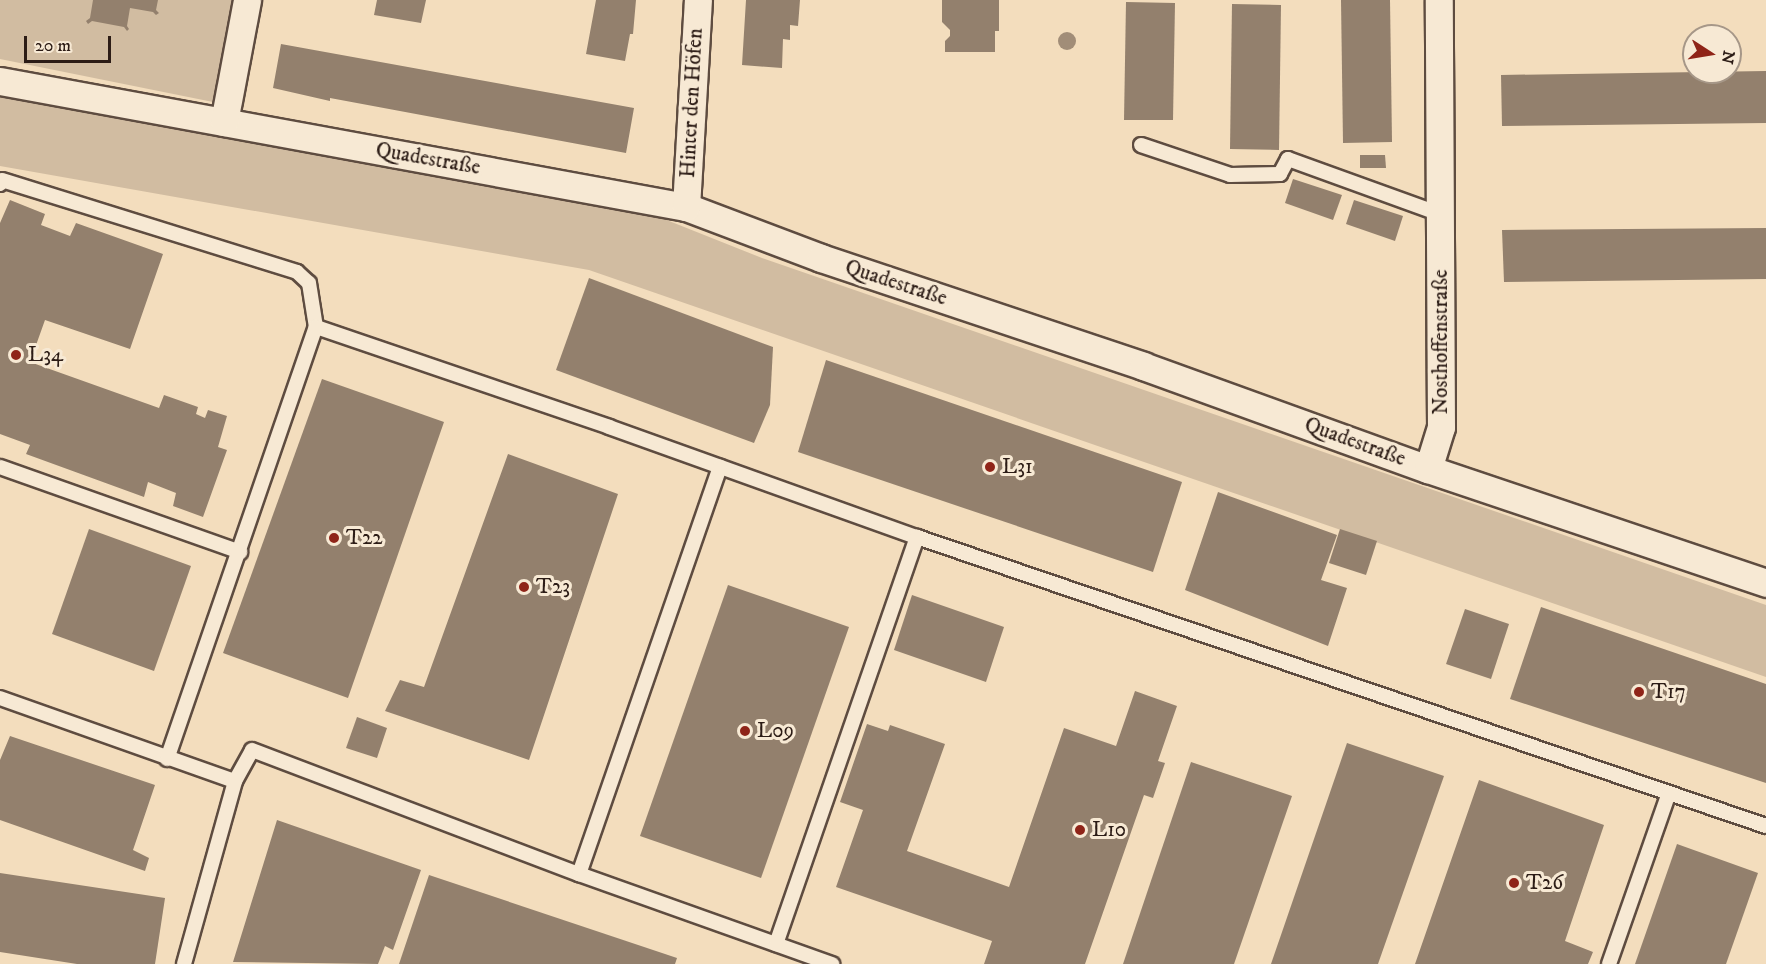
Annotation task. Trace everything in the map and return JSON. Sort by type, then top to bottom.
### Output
[{"type":"street","points":[[224,122],[247,0]]},
{"type":"street","name":"Hinter den Höfen","points":[[686,207],[698,0]]},
{"type":"street","name":"Nosthoffenstraße","points":[[1428,469],[1441,427],[1439,0]]},
{"type":"street","name":"Quadestraße","points":[[0,81],[686,207],[821,258],[1143,366],[1428,469],[1766,583]]},
{"type":"lane","points":[[1141,145],[1230,175],[1280,174],[1288,159],[1440,213]]},
{"type":"lane","points":[[0,184],[2,180],[297,272],[309,283],[316,327],[167,759]]},
{"type":"lane","points":[[316,327],[916,537],[1766,826]]},
{"type":"lane","points":[[0,467],[240,552]]},
{"type":"lane","points":[[579,874],[720,467]]},
{"type":"lane","points":[[776,944],[916,537]]},
{"type":"lane","points":[[0,698],[167,759],[235,781]]},
{"type":"lane","points":[[184,964],[235,781],[252,750],[579,874],[832,964]]},
{"type":"lane","points":[[1610,964],[1669,793]]},
{"type":"shaded area","points":[[0,0],[240,0],[218,103],[0,59]]},
{"type":"shaded area","points":[[0,95],[620,206],[654,215],[762,258],[1766,605],[1766,677],[589,270],[0,166]]},
{"type":"building","points":[[93,0],[158,0],[156,10],[159,13],[156,15],[153,12],[130,8],[127,31],[124,27],[92,21],[88,24],[86,21],[90,18]]},
{"type":"building","points":[[377,0],[426,0],[421,23],[374,15]]},
{"type":"building","points":[[596,0],[636,0],[633,34],[630,34],[625,61],[586,54]]},
{"type":"building","points":[[746,0],[800,0],[798,26],[790,25],[790,40],[783,39],[782,68],[742,65]]},
{"type":"building","points":[[942,0],[999,0],[999,31],[995,31],[995,52],[945,52],[945,41],[950,36],[950,30],[942,22]]},
{"type":"building","points":[[1341,0],[1390,0],[1392,142],[1343,143]]},
{"type":"building","points":[[1126,2],[1175,3],[1173,120],[1124,120]]},
{"type":"building","points":[[1232,4],[1281,5],[1279,150],[1230,149]]},
{"type":"building","points":[[281,44],[634,108],[626,153],[330,98],[330,101],[273,88]]},
{"type":"building","points":[[1742,71],[1766,71],[1766,123],[1502,126],[1501,75],[1682,72],[1682,84],[1742,84]]},
{"type":"building","points":[[1360,155],[1385,155],[1386,168],[1360,168]]},
{"type":"building","points":[[1293,179],[1342,195],[1333,220],[1285,203]]},
{"type":"building","name":"L34","points":[[10,200],[45,214],[41,225],[70,236],[76,223],[163,254],[130,349],[45,320],[30,362],[159,408],[164,395],[198,407],[196,414],[205,418],[208,410],[227,416],[218,447],[227,450],[203,517],[173,506],[176,493],[148,482],[144,497],[26,454],[30,445],[0,434],[0,223]]},
{"type":"building","points":[[1354,200],[1403,216],[1395,241],[1346,224]]},
{"type":"building","points":[[1766,228],[1766,279],[1504,282],[1502,230]]},
{"type":"building","points":[[589,278],[773,347],[770,405],[754,443],[556,370]]},
{"type":"building","name":"L31","points":[[826,360],[1182,482],[1153,572],[798,452]]},
{"type":"building","name":"T22","points":[[322,379],[444,422],[348,698],[223,653]]},
{"type":"building","name":"T23","points":[[508,454],[618,494],[529,760],[385,711],[400,680],[424,687]]},
{"type":"building","points":[[1218,492],[1337,535],[1321,580],[1347,588],[1328,646],[1185,590]]},
{"type":"building","points":[[89,529],[191,566],[154,671],[52,634]]},
{"type":"building","points":[[1340,529],[1377,541],[1366,575],[1329,563]]},
{"type":"building","name":"L09","points":[[728,585],[849,627],[761,878],[640,836]]},
{"type":"building","points":[[912,595],[1004,627],[986,682],[894,650]]},
{"type":"building","name":"T17","points":[[1541,607],[1766,684],[1766,783],[1510,699]]},
{"type":"building","points":[[1465,609],[1509,624],[1491,679],[1446,664]]},
{"type":"building","name":"L10","points":[[1135,691],[1177,706],[1158,761],[1165,763],[1153,798],[1144,795],[1085,964],[984,964],[992,941],[836,887],[863,810],[840,802],[867,724],[888,731],[890,725],[945,744],[907,851],[1009,887],[1064,728],[1116,746]]},
{"type":"building","points":[[357,717],[387,728],[377,758],[346,748]]},
{"type":"building","points":[[10,736],[155,785],[133,850],[149,858],[145,871],[0,820],[0,760]]},
{"type":"building","points":[[1347,743],[1444,776],[1378,964],[1271,964]]},
{"type":"building","points":[[1191,762],[1292,796],[1234,964],[1123,964]]},
{"type":"building","name":"T26","points":[[1479,780],[1604,825],[1565,941],[1593,952],[1588,964],[1415,964]]},
{"type":"building","points":[[277,820],[421,870],[393,950],[385,946],[378,964],[233,962]]},
{"type":"building","points":[[1677,844],[1758,873],[1726,964],[1635,964]]},
{"type":"building","points":[[0,873],[165,898],[155,964],[77,964],[0,952]]},
{"type":"building","points":[[429,875],[677,958],[675,964],[399,964]]},
{"type":"place","name":"L34","points":[[16,355]]},
{"type":"place","name":"L31","points":[[990,467]]},
{"type":"place","name":"T22","points":[[334,538]]},
{"type":"place","name":"T23","points":[[524,587]]},
{"type":"place","name":"T17","points":[[1639,692]]},
{"type":"place","name":"L09","points":[[745,731]]},
{"type":"place","name":"L10","points":[[1080,830]]},
{"type":"place","name":"T26","points":[[1514,883]]}]
